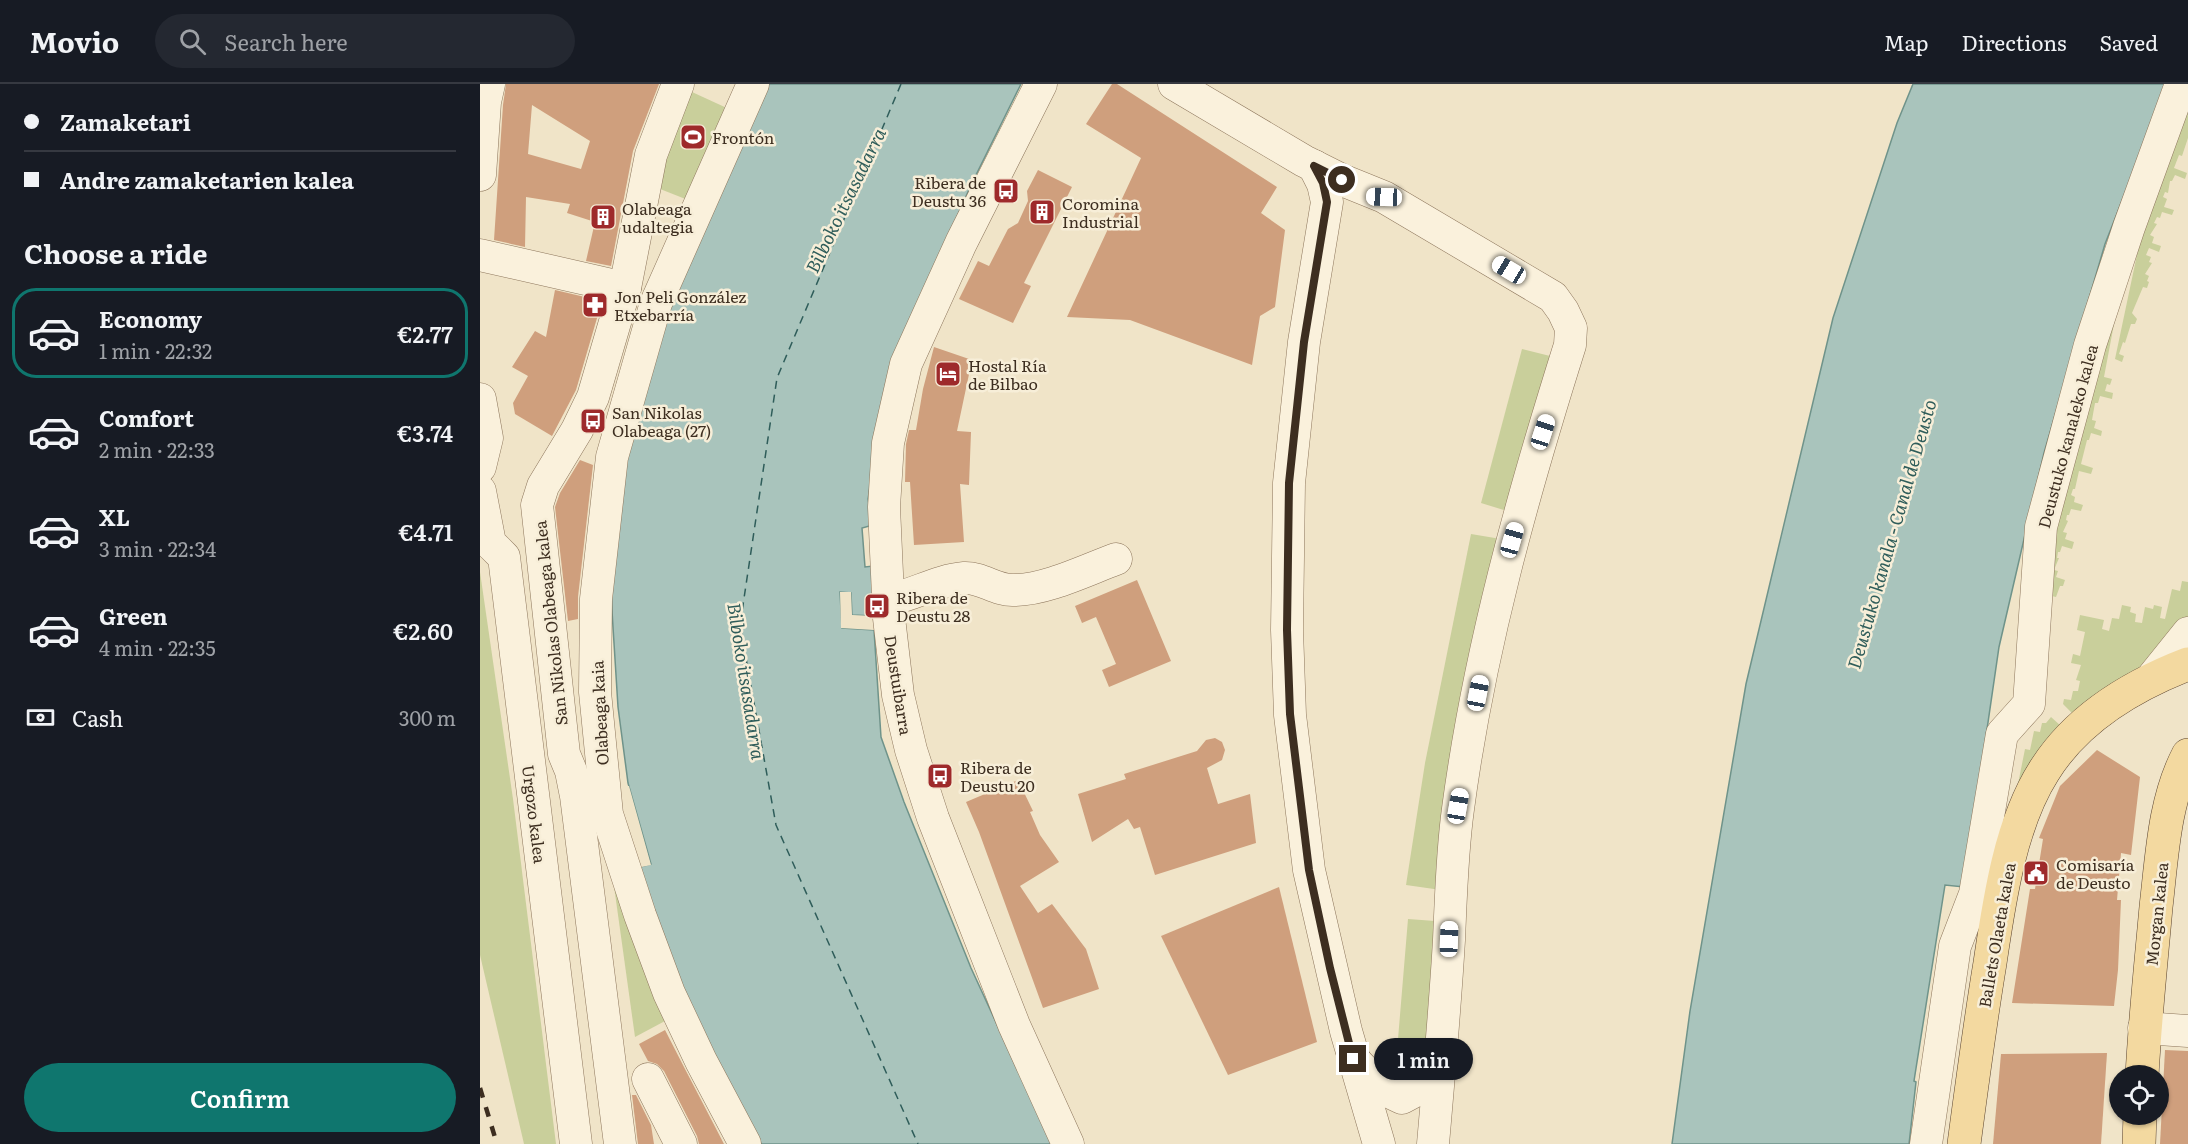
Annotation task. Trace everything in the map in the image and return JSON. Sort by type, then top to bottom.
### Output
[{"type":"main road","name":"Ballets Olaeta kalea","points":[[1964,1144],[2003,880],[2026,808],[2043,771],[2065,743],[2096,713],[2151,679],[2188,664]]},
{"type":"main road","name":"Morgan kalea","points":[[2142,1065],[2144,1028],[2169,810],[2180,770],[2188,755]]},
{"type":"main road","points":[[2139,1144],[2140,1125]]},
{"type":"street","points":[[480,175],[485,102],[489,84]]},
{"type":"street","name":"San Nikolas Olabeaga kalea","points":[[620,1144],[576,796],[571,771],[564,754],[537,505],[543,486],[577,430],[593,398],[625,288],[651,155],[678,84]]},
{"type":"street","name":"Olabeaga kaia","points":[[745,1144],[701,1061],[669,993],[640,915],[607,814],[595,692],[596,599],[612,462],[657,303],[753,84]]},
{"type":"street","name":"Deustuibarra","points":[[1041,84],[999,163],[906,364],[888,443],[884,507],[888,600],[898,695],[911,750],[922,787],[1014,1025],[1068,1144]]},
{"type":"street","points":[[1174,84],[1314,166],[1384,197],[1553,297],[1571,328],[1570,345],[1508,553],[1468,747],[1452,856],[1440,1068],[1433,1144]]},
{"type":"street","name":"Deustuko kanaleko kalea","points":[[1926,1144],[1955,945],[1975,894],[2002,734],[2029,704],[2041,527],[2090,345],[2132,219],[2181,84]]},
{"type":"street","points":[[1314,166],[1323,183],[1327,202],[1304,342],[1289,483],[1287,630],[1291,726],[1309,870],[1353,1059],[1379,1144]]},
{"type":"street","points":[[1327,202],[1346,196],[1384,197]]},
{"type":"street","points":[[480,255],[625,288]]},
{"type":"street","points":[[480,399],[487,438],[480,467]]},
{"type":"street","name":"Urgozo kalea","points":[[480,491],[490,543],[504,557],[576,1144]]},
{"type":"street","points":[[888,600],[950,580],[967,578],[1011,591],[1029,590],[1116,560]]},
{"type":"street","points":[[2151,679],[2188,633]]},
{"type":"street","name":"San Nikolas Olabeaga kalea","points":[[607,814],[598,837],[621,1042],[610,1077]]},
{"type":"street","points":[[2144,1028],[2188,1031]]},
{"type":"street","points":[[1353,1059],[1381,1088],[1402,1098],[1430,1083],[1440,1068]]},
{"type":"street","points":[[648,1079],[681,1144]]},
{"type":"green space","name":"Frontón","points":[[692,92],[729,109],[688,200],[655,187],[657,165]]},
{"type":"green space","points":[[2188,102],[2188,138],[2182,156],[2179,155],[2174,168],[2187,173],[2185,179],[2175,175],[2170,181],[2168,193],[2165,192],[2163,197],[2167,199],[2164,207],[2174,210],[2172,215],[2162,212],[2160,218],[2157,217],[2154,223],[2157,224],[2150,235],[2154,237],[2152,243],[2161,246],[2159,252],[2149,248],[2146,255],[2151,257],[2149,262],[2152,263],[2145,274],[2149,276],[2147,281],[2149,282],[2147,288],[2143,287],[2132,313],[2137,319],[2135,324],[2131,324],[2125,343],[2123,342],[2119,354],[2124,356],[2122,362],[2115,359],[2142,231]]},
{"type":"green space","points":[[2124,271],[2104,377],[2112,379],[2105,391],[2113,393],[2112,399],[2100,396],[2098,403],[2095,403],[2092,420],[2096,421],[2094,428],[2102,431],[2101,436],[2091,433],[2087,440],[2081,464],[2093,468],[2091,474],[2079,471],[2075,489],[2071,495],[2075,497],[2074,502],[2083,505],[2081,511],[2071,509],[2067,515],[2066,520],[2068,521],[2063,532],[2067,533],[2065,539],[2074,542],[2072,549],[2062,546],[2058,552],[2057,558],[2059,558],[2054,570],[2058,571],[2056,577],[2065,580],[2056,597],[2047,595],[2045,584],[2070,458]]},
{"type":"green space","points":[[1522,349],[1554,357],[1507,511],[1481,503]]},
{"type":"green space","points":[[1471,534],[1501,539],[1441,890],[1406,885],[1425,763]]},
{"type":"green space","points":[[480,572],[513,799],[556,1144],[524,1144],[480,955]]},
{"type":"green space","points":[[2182,581],[2188,582],[2188,616],[2168,644],[2155,657],[2074,715],[2063,704],[2064,699],[2071,700],[2073,691],[2078,691],[2080,681],[2076,680],[2081,665],[2071,663],[2073,654],[2080,656],[2085,632],[2077,630],[2080,615],[2104,620],[2102,629],[2109,631],[2112,618],[2119,619],[2122,605],[2131,607],[2130,612],[2136,614],[2135,622],[2142,623],[2145,607],[2153,609],[2154,605],[2162,607],[2160,618],[2165,619],[2172,589],[2180,591]]},
{"type":"green space","points":[[2051,717],[2061,726],[2014,804],[2025,749],[2030,750],[2034,731],[2040,732],[2042,723],[2046,723]]},
{"type":"green space","points":[[613,879],[665,1021],[635,1037]]},
{"type":"green space","points":[[1408,919],[1435,921],[1428,1065],[1422,1082],[1394,1087]]},
{"type":"water","name":"Bilboko itsasadarra","points":[[765,84],[1021,84],[971,185],[909,326],[886,397],[868,499],[873,525],[862,528],[865,567],[873,566],[874,616],[852,615],[851,593],[840,592],[842,628],[874,630],[881,737],[904,802],[971,968],[1052,1144],[761,1144],[701,1031],[674,968],[637,868],[651,864],[628,783],[618,707],[611,595],[623,468],[651,351]]},
{"type":"water","name":"Deustuko kanala - Canal de Deusto","points":[[1913,84],[2168,84],[2105,244],[2044,453],[1999,647],[1964,887],[1945,885],[1914,1081],[1916,1082],[1909,1144],[1672,1144],[1690,1011],[1746,684],[1833,318],[1897,123]]},
{"type":"pier","points":[[840,592],[851,592],[852,615],[874,616],[874,619],[850,617],[848,595],[843,595],[844,625],[874,627],[874,630],[841,628]]},
{"type":"pier","points":[[626,786],[629,786],[651,865],[637,868],[637,865],[648,862]]},
{"type":"building","points":[[506,84],[659,84],[633,151],[611,266],[586,261],[595,222],[567,213],[570,204],[526,197],[525,247],[494,240]],"holes":[[[532,105],[590,141],[581,169],[528,154]]]},
{"type":"building","points":[[1112,84],[1117,84],[1277,187],[1261,213],[1285,230],[1275,307],[1260,316],[1252,365],[1130,320],[1067,317],[1141,158],[1086,124]]},
{"type":"building","points":[[1038,170],[1072,187],[1024,283],[1031,286],[1013,323],[959,299],[978,261],[989,266],[1008,229],[1018,223],[1028,201],[1027,191]]},
{"type":"building","points":[[555,290],[602,301],[576,390],[552,436],[515,414],[513,403],[528,376],[512,367],[535,331],[546,337]]},
{"type":"building","points":[[934,347],[972,360],[957,431],[971,432],[969,485],[960,484],[964,542],[914,545],[910,482],[905,482],[906,444],[909,430],[916,430],[923,389]]},
{"type":"building","points":[[580,460],[593,465],[578,597],[578,619],[568,621],[555,507],[560,493]]},
{"type":"building","points":[[1137,580],[1171,661],[1109,687],[1102,670],[1116,664],[1096,617],[1082,623],[1075,606]]},
{"type":"building","points":[[1215,738],[1222,742],[1225,750],[1222,760],[1207,768],[1218,804],[1250,794],[1256,843],[1155,875],[1140,827],[1134,829],[1128,819],[1092,842],[1078,794],[1126,779],[1124,774],[1197,751],[1206,740]]},
{"type":"building","points":[[2097,750],[2140,777],[2131,855],[2121,853],[2117,900],[2121,900],[2118,970],[2114,1006],[2012,1003],[2030,889],[2035,889],[2043,839],[2039,838],[2060,786]]},
{"type":"building","points":[[1018,780],[1033,811],[1030,812],[1040,835],[1059,862],[1020,886],[1038,913],[1052,904],[1086,949],[1099,989],[1043,1008],[966,802]]},
{"type":"building","points":[[1279,887],[1317,1042],[1228,1075],[1161,936]]},
{"type":"building","points":[[665,1030],[724,1144],[699,1144],[664,1071],[657,1064],[648,1061],[639,1044]]},
{"type":"building","points":[[2165,1050],[2188,1051],[2188,1144],[2160,1144],[2161,1125],[2169,1125],[2169,1065],[2164,1065]]},
{"type":"building","points":[[2107,1053],[2101,1144],[1993,1144],[2001,1054]]},
{"type":"building","points":[[632,1095],[636,1095],[651,1125],[654,1144],[638,1144]]},
{"type":"ferry route","points":[[901,84],[777,378],[740,625],[776,825],[918,1144]]},
{"type":"railway","points":[[480,1088],[497,1144]]},
{"type":"place","name":"Frontón","points":[[693,137]]},
{"type":"place","name":"Ribera de Deustu 36","points":[[1006,191]]},
{"type":"place","name":"Coromina Industrial","points":[[1042,212]]},
{"type":"place","name":"Olabeaga udaltegia","points":[[603,217]]},
{"type":"place","name":"Jon Peli González Etxebarría","points":[[595,305]]},
{"type":"place","name":"Hostal Ría de Bilbao","points":[[948,374]]},
{"type":"place","name":"San Nikolas Olabeaga (27)","points":[[593,421]]},
{"type":"place","name":"Ribera de Deustu 28","points":[[877,606]]},
{"type":"place","name":"Ribera de Deustu 20","points":[[940,776]]},
{"type":"place","name":"Comisaría de Deusto","points":[[2036,873]]},
{"type":"route","points":[[1342,180],[1314,166],[1323,183],[1327,202],[1304,342],[1289,483],[1287,630],[1290,714],[1309,870],[1353,1059]]}]
